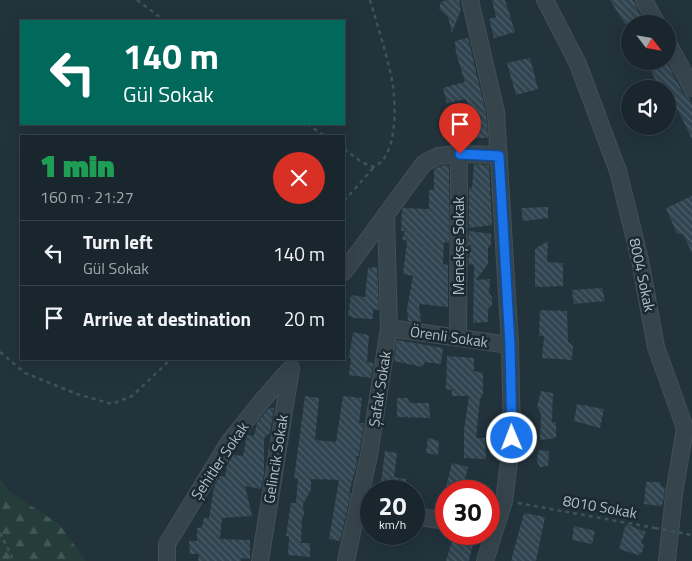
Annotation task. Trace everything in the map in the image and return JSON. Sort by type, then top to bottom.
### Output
[{"type":"street","points":[[470,0],[496,112],[499,156],[510,345],[512,438],[504,501],[500,510]]},
{"type":"street","name":"8004 Sokak","points":[[544,0],[578,64],[618,172],[640,260],[656,347],[685,428],[674,494],[667,561]]},
{"type":"street","points":[[644,0],[652,15]]},
{"type":"street","points":[[676,58],[692,88]]},
{"type":"street","points":[[345,271],[424,163],[438,156],[460,154],[499,156]]},
{"type":"street","name":"Menekşe Sokak","points":[[458,337],[460,154]]},
{"type":"street","name":"Şafak Sokak","points":[[367,480],[389,328],[386,214]]},
{"type":"street","name":"Örenli Sokak","points":[[389,328],[510,345]]},
{"type":"street","name":"Şehitler Sokak","points":[[168,561],[167,544],[229,442],[293,364]]},
{"type":"street","name":"Gelincik Sokak","points":[[260,561],[293,364]]},
{"type":"street","name":"Şafak Sokak","points":[[346,561],[360,521]]},
{"type":"street","points":[[485,561],[488,545]]},
{"type":"path","points":[[137,0],[164,20]]},
{"type":"path","points":[[345,200],[374,167],[381,164],[391,148],[394,124],[393,86],[370,0]]},
{"type":"path","points":[[308,125],[324,135]]},
{"type":"path","points":[[345,150],[363,163],[374,167]]},
{"type":"path","points":[[0,352],[25,373],[77,394],[112,404],[132,396],[170,360]]},
{"type":"path","name":"8010 Sokak","points":[[504,501],[692,535]]},
{"type":"path","points":[[0,533],[14,561]]},
{"type":"green space","points":[[0,478],[7,490],[59,524],[86,561],[0,561]]},
{"type":"building","points":[[459,0],[461,9],[452,33],[448,17],[439,9],[441,2]]},
{"type":"building","points":[[492,0],[505,0],[515,32],[494,38],[489,19],[496,17]]},
{"type":"building","points":[[610,0],[633,0],[640,15],[621,15],[621,18]]},
{"type":"building","points":[[468,38],[486,113],[488,138],[471,138],[473,121],[466,99],[447,103],[443,88],[465,82],[456,53],[455,41]]},
{"type":"building","points":[[530,58],[538,89],[516,95],[507,63]]},
{"type":"building","points":[[650,70],[671,70],[683,93],[689,97],[692,104],[692,139],[676,106],[676,80],[656,80]]},
{"type":"building","points":[[474,164],[489,165],[492,225],[469,228],[469,188],[472,188]]},
{"type":"building","points":[[449,165],[449,243],[444,242],[443,264],[448,265],[448,307],[419,304],[421,322],[408,321],[407,309],[413,276],[403,274],[407,241],[402,239],[405,231],[401,231],[402,211],[403,208],[429,209],[429,190],[434,190],[434,169]]},
{"type":"building","points":[[692,196],[692,253],[683,234],[677,234],[666,208]]},
{"type":"building","points":[[548,207],[548,218],[523,221],[521,208]]},
{"type":"building","points":[[469,231],[491,234],[491,244],[488,248],[488,264],[476,280],[490,279],[489,293],[492,297],[492,305],[488,309],[488,322],[473,323],[474,265],[468,264],[471,245],[468,245]]},
{"type":"building","points":[[548,241],[547,262],[563,263],[563,286],[535,287],[535,249]]},
{"type":"building","points":[[377,267],[379,310],[373,309],[373,319],[353,318],[348,315],[351,295],[365,297],[368,268]]},
{"type":"building","points":[[602,288],[605,301],[574,304],[572,290]]},
{"type":"building","points":[[540,310],[567,311],[568,342],[573,346],[572,360],[542,358],[544,336],[539,336]]},
{"type":"building","points":[[353,332],[369,335],[367,362],[373,363],[371,378],[349,375],[351,358],[349,357]]},
{"type":"building","points":[[397,340],[443,348],[441,364],[425,362],[422,367],[394,361]]},
{"type":"building","points":[[447,356],[474,358],[474,371],[483,373],[483,394],[480,399],[476,438],[485,438],[486,459],[464,458],[464,430],[469,396],[452,396],[452,390],[446,389]]},
{"type":"building","points":[[541,391],[553,393],[552,422],[556,422],[556,438],[540,440],[541,414],[537,407]]},
{"type":"building","points":[[305,396],[319,398],[315,440],[336,442],[343,396],[362,398],[359,423],[364,423],[359,456],[356,456],[357,464],[349,493],[351,493],[340,541],[329,539],[339,480],[311,479],[311,490],[303,504],[304,515],[302,518],[301,543],[310,543],[310,557],[288,555],[289,536],[286,536],[291,503],[296,503],[298,479],[294,478]]},
{"type":"building","points":[[397,398],[407,398],[410,403],[429,403],[430,418],[397,417]]},
{"type":"building","points":[[577,404],[604,409],[600,428],[574,421]]},
{"type":"building","points":[[269,408],[274,408],[270,433],[264,438],[264,474],[261,489],[245,486],[252,516],[222,518],[220,539],[250,540],[250,559],[241,558],[241,561],[198,561],[199,554],[190,554],[189,541],[197,541],[197,528],[202,527],[204,518],[209,518],[214,487],[220,476],[225,477],[227,465],[233,455],[243,456],[247,435],[254,436],[257,423]]},
{"type":"building","points":[[428,438],[439,441],[438,455],[426,453]]},
{"type":"building","points":[[538,450],[549,451],[548,466],[540,467],[537,461]]},
{"type":"building","points":[[385,451],[397,453],[394,477],[406,480],[381,480]]},
{"type":"building","points":[[452,463],[468,467],[465,480],[448,480]]},
{"type":"building","points":[[646,482],[660,482],[662,487],[665,487],[661,506],[644,504]]},
{"type":"building","points":[[524,513],[545,517],[536,561],[511,561]]},
{"type":"building","points":[[626,524],[646,532],[641,543],[644,546],[642,552],[638,555],[619,549]]},
{"type":"building","points":[[574,526],[595,531],[592,544],[572,540]]},
{"type":"building","points":[[451,545],[473,545],[469,561],[446,561]]},
{"type":"route","points":[[460,154],[499,156],[510,345],[512,438]]}]
